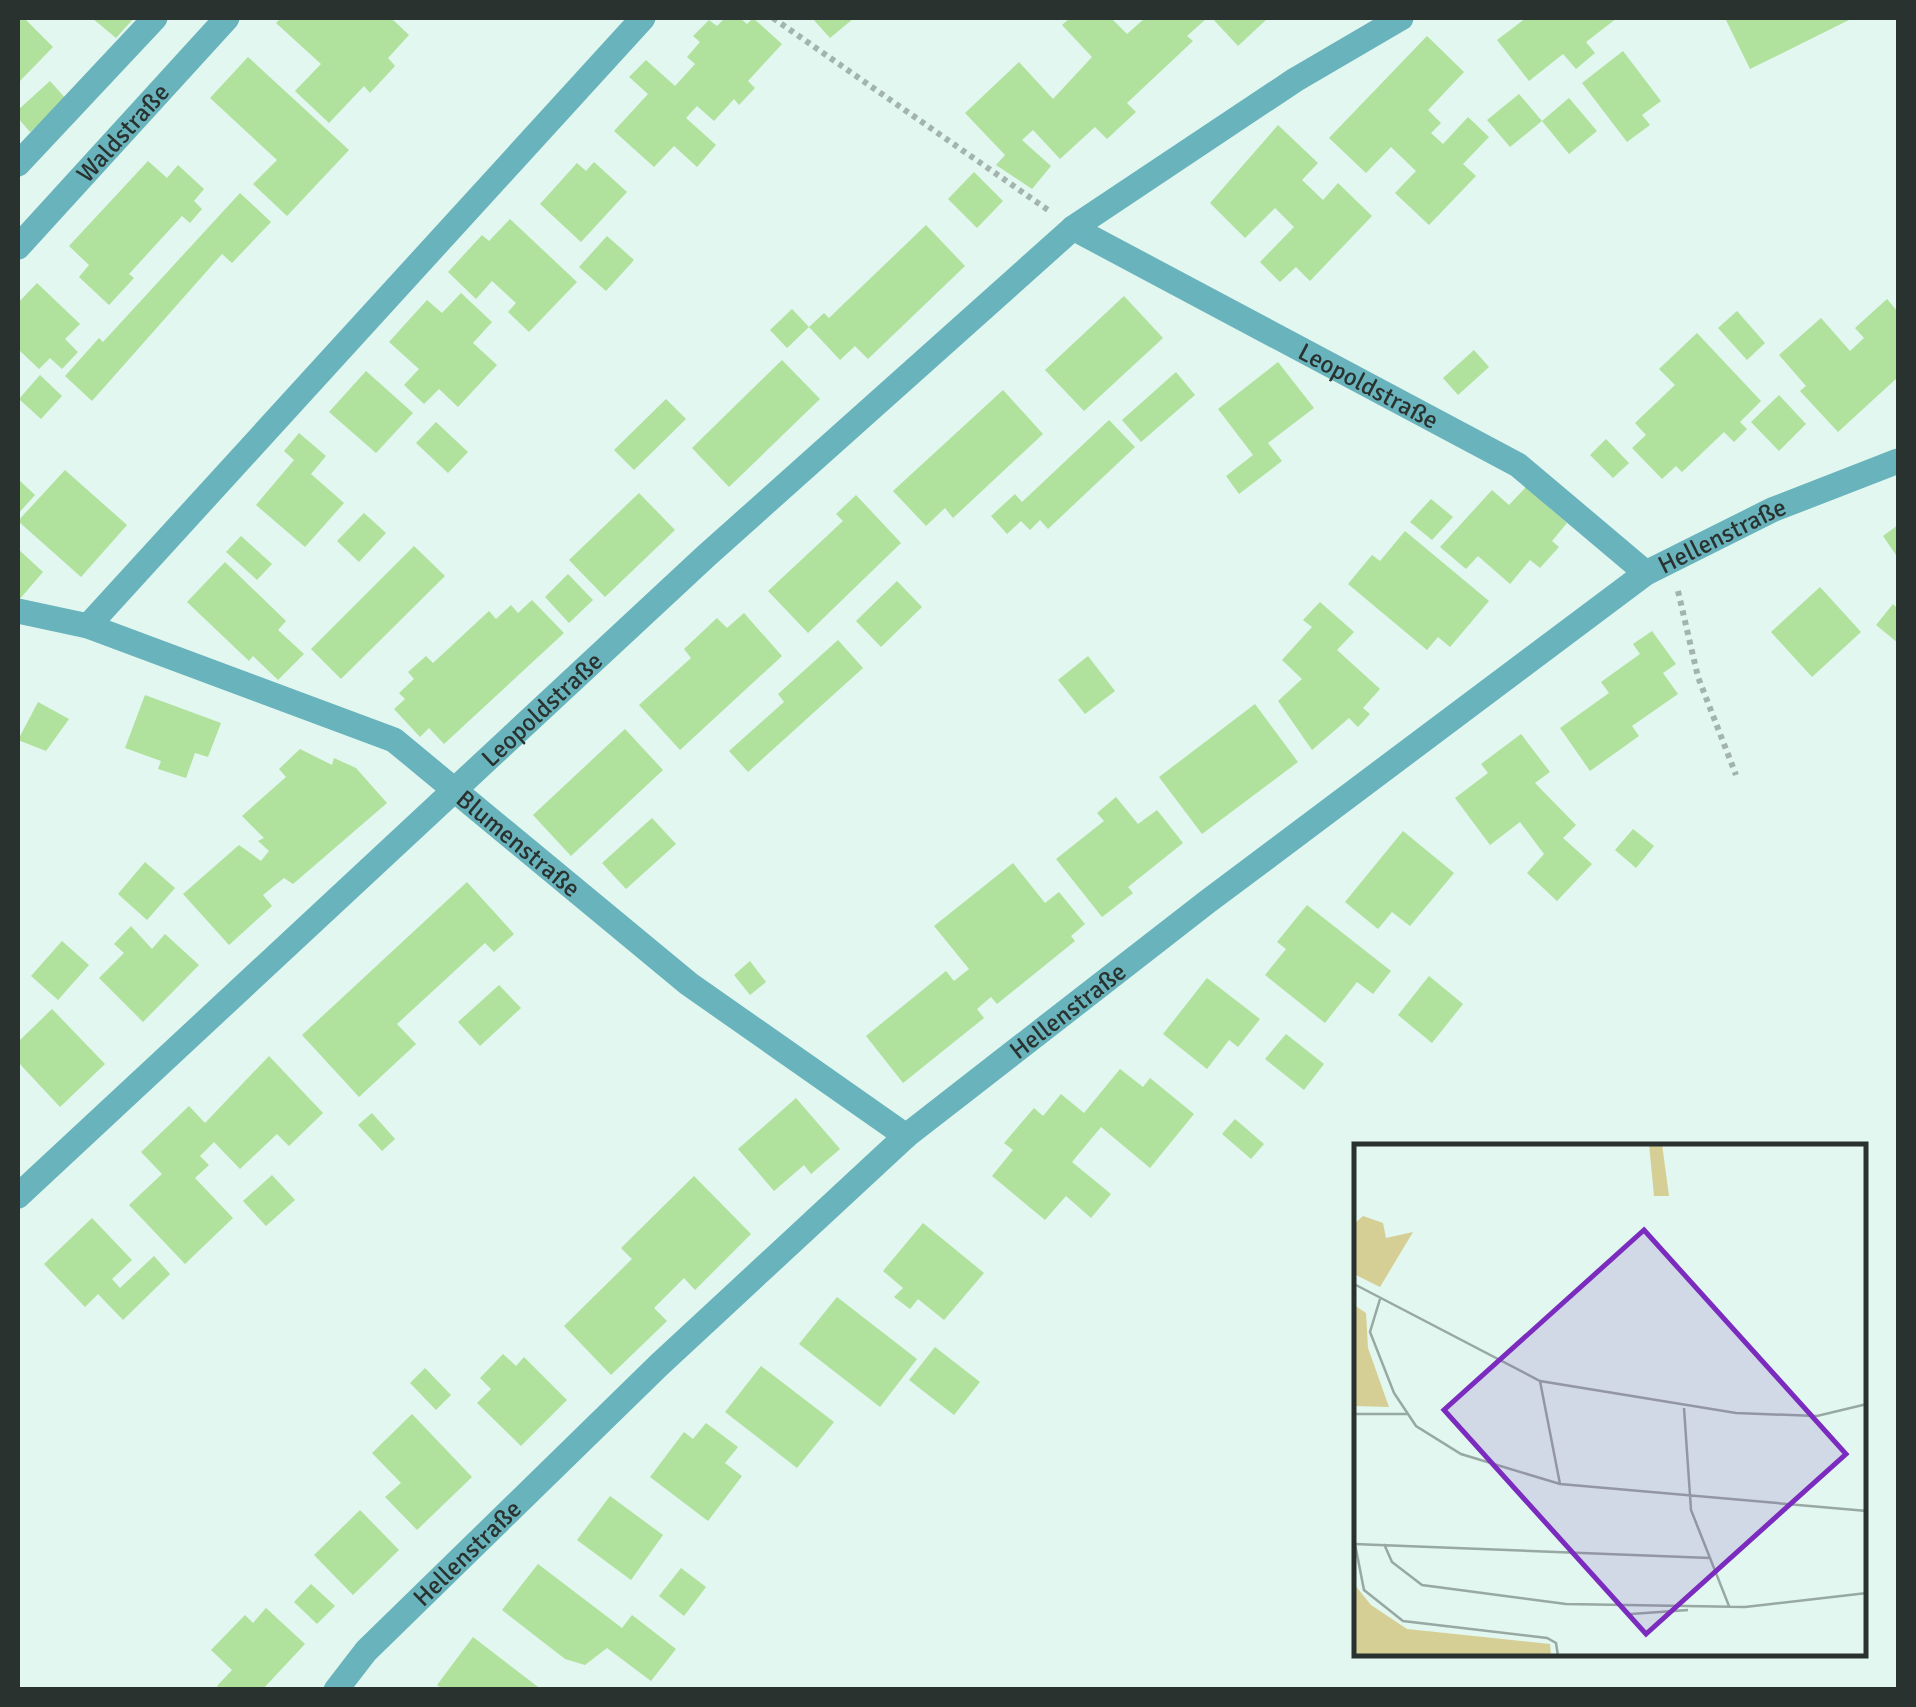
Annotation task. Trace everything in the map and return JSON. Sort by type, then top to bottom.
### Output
[{"type":"street","points":[[18,164],[155,18]]},
{"type":"street","name":"Waldstraße","points":[[18,247],[227,18]]},
{"type":"street","points":[[88,626],[644,18]]},
{"type":"street","name":"Leopoldstraße","points":[[18,1196],[721,543],[1073,228],[1296,80],[1401,18]]},
{"type":"street","name":"Leopoldstraße","points":[[1073,228],[1518,465],[1646,573]]},
{"type":"street","name":"Hellenstraße","points":[[336,1690],[366,1652],[659,1364],[906,1136],[1207,902],[1646,573],[1772,510],[1898,461]]},
{"type":"street","name":"Blumenstraße","points":[[18,611],[88,626],[394,740],[689,984],[772,1047],[906,1136]]},
{"type":"path","points":[[773,18],[1073,228]]},
{"type":"path","points":[[1671,561],[1698,677],[1736,775]]},
{"type":"building","points":[[18,18],[24,18],[53,47],[18,83]]},
{"type":"building","points":[[92,18],[134,18],[116,38]]},
{"type":"building","points":[[281,18],[391,18],[409,35],[388,58],[395,66],[370,93],[364,86],[329,123],[295,91],[321,64],[276,23]]},
{"type":"building","points":[[725,18],[740,18],[747,24],[753,18],[782,44],[748,81],[755,88],[739,105],[734,99],[714,121],[697,106],[686,118],[716,145],[697,167],[674,146],[654,167],[614,131],[648,94],[629,77],[646,60],[675,86],[695,64],[687,57],[700,42],[693,36],[709,20],[717,26]]},
{"type":"building","points":[[812,18],[854,18],[830,38]]},
{"type":"building","points":[[1070,18],[1111,18],[1127,34],[1145,18],[1207,18],[1187,36],[1193,41],[1127,103],[1136,112],[1107,139],[1095,127],[1060,159],[1033,130],[1022,140],[1051,166],[1032,189],[996,165],[1005,155],[965,113],[1019,62],[1053,99],[1092,57],[1062,25]]},
{"type":"building","points":[[1212,18],[1268,18],[1238,46]]},
{"type":"building","points":[[1526,18],[1617,18],[1586,42],[1595,53],[1576,69],[1563,54],[1529,81],[1497,40]]},
{"type":"building","points":[[1725,18],[1853,18],[1750,69]]},
{"type":"building","points":[[1427,36],[1464,72],[1428,110],[1441,123],[1431,133],[1443,144],[1468,117],[1489,137],[1463,164],[1476,176],[1429,225],[1395,193],[1416,171],[1391,147],[1366,173],[1329,138]]},
{"type":"building","points":[[1623,51],[1661,101],[1642,115],[1650,125],[1627,142],[1582,83]]},
{"type":"building","points":[[248,57],[349,150],[287,216],[253,184],[277,160],[210,98]]},
{"type":"building","points":[[50,81],[67,100],[30,132],[18,118],[18,110]]},
{"type":"building","points":[[1519,94],[1542,121],[1510,147],[1487,120]]},
{"type":"building","points":[[1569,98],[1597,131],[1569,154],[1542,121]]},
{"type":"building","points":[[1278,125],[1318,163],[1302,180],[1323,200],[1338,183],[1372,216],[1310,281],[1296,267],[1280,282],[1260,262],[1294,227],[1275,208],[1245,238],[1210,203]]},
{"type":"building","points":[[148,161],[167,178],[178,165],[204,189],[194,201],[202,209],[190,223],[182,216],[129,274],[134,278],[109,305],[79,277],[89,265],[69,246]]},
{"type":"building","points":[[594,162],[627,192],[581,242],[540,204],[577,163],[586,171]]},
{"type":"building","points":[[974,172],[1003,201],[977,228],[948,199]]},
{"type":"building","points":[[240,193],[271,222],[232,263],[222,254],[92,401],[65,376],[99,338],[103,342]]},
{"type":"building","points":[[510,219],[577,282],[529,332],[508,312],[516,303],[492,281],[476,299],[448,272],[482,235],[489,241]]},
{"type":"building","points":[[926,225],[965,266],[868,359],[855,346],[840,360],[809,327],[824,313],[829,318]]},
{"type":"building","points":[[607,236],[634,260],[606,291],[579,267]]},
{"type":"building","points":[[37,283],[80,324],[65,339],[78,352],[62,369],[50,358],[39,369],[18,349],[18,303]]},
{"type":"building","points":[[461,293],[492,322],[473,343],[497,365],[458,407],[439,389],[424,404],[404,385],[419,369],[389,342],[427,300],[442,313]]},
{"type":"building","points":[[1124,296],[1163,338],[1084,411],[1045,370]]},
{"type":"building","points":[[1887,299],[1898,312],[1898,377],[1838,432],[1800,391],[1806,386],[1779,355],[1821,318],[1850,351],[1864,338],[1855,328]]},
{"type":"building","points":[[792,309],[809,327],[787,348],[770,330]]},
{"type":"building","points":[[1737,311],[1765,343],[1747,360],[1718,328]]},
{"type":"building","points":[[1697,333],[1761,401],[1740,422],[1747,429],[1734,442],[1724,432],[1682,472],[1676,466],[1662,479],[1632,448],[1646,435],[1635,423],[1675,385],[1659,369]]},
{"type":"building","points":[[1474,350],[1489,367],[1458,395],[1443,378]]},
{"type":"building","points":[[782,360],[820,399],[729,487],[692,448]]},
{"type":"building","points":[[1278,362],[1314,408],[1268,443],[1282,461],[1239,494],[1226,476],[1253,455],[1218,409]]},
{"type":"building","points":[[366,371],[413,413],[376,453],[329,412]]},
{"type":"building","points":[[1176,372],[1195,395],[1141,442],[1122,420]]},
{"type":"building","points":[[40,375],[62,396],[41,419],[19,399]]},
{"type":"building","points":[[1003,390],[1043,434],[953,518],[945,508],[926,526],[893,491]]},
{"type":"building","points":[[1779,395],[1806,424],[1779,451],[1751,422]]},
{"type":"building","points":[[666,399],[686,419],[634,470],[614,450]]},
{"type":"building","points":[[1109,420],[1135,447],[1048,529],[1040,520],[1030,530],[1021,521],[1007,534],[991,516],[1015,494],[1022,502]]},
{"type":"building","points":[[436,422],[468,452],[448,473],[416,443]]},
{"type":"building","points":[[299,433],[326,456],[311,474],[344,503],[305,547],[256,505],[294,460],[284,451]]},
{"type":"building","points":[[1606,439],[1629,463],[1613,478],[1590,455]]},
{"type":"building","points":[[65,470],[127,525],[81,577],[18,521]]},
{"type":"building","points":[[18,479],[35,495],[18,514]]},
{"type":"building","points":[[1526,487],[1567,523],[1552,541],[1559,547],[1540,568],[1530,560],[1510,584],[1478,556],[1466,569],[1440,547],[1492,490],[1509,505]]},
{"type":"building","points":[[639,493],[675,530],[605,597],[569,560]]},
{"type":"building","points":[[856,495],[901,543],[808,633],[768,591],[843,521],[836,514]]},
{"type":"building","points":[[1431,499],[1453,517],[1432,540],[1410,522]]},
{"type":"building","points":[[364,513],[386,533],[359,562],[337,541]]},
{"type":"building","points":[[1898,525],[1898,558],[1883,536]]},
{"type":"building","points":[[1405,531],[1489,601],[1450,647],[1438,637],[1427,650],[1348,584],[1372,555],[1380,561]]},
{"type":"building","points":[[241,536],[272,564],[257,580],[226,552]]},
{"type":"building","points":[[414,546],[445,576],[341,679],[311,649]]},
{"type":"building","points":[[18,549],[43,572],[18,601]]},
{"type":"building","points":[[225,562],[286,621],[278,630],[304,654],[278,680],[253,656],[249,661],[187,602]]},
{"type":"building","points":[[568,574],[593,600],[569,623],[545,597]]},
{"type":"building","points":[[897,581],[922,607],[881,647],[856,621]]},
{"type":"building","points":[[1820,587],[1861,632],[1812,677],[1771,632]]},
{"type":"building","points":[[532,600],[564,633],[444,744],[429,728],[420,737],[394,709],[405,699],[399,693],[414,679],[408,672],[426,656],[433,663],[489,611],[496,619],[511,605],[518,613]]},
{"type":"building","points":[[1320,602],[1354,632],[1337,650],[1380,689],[1363,708],[1370,714],[1358,727],[1349,718],[1312,750],[1278,701],[1302,679],[1282,660],[1312,627],[1303,620]]},
{"type":"building","points":[[1893,604],[1898,609],[1898,643],[1876,625]]},
{"type":"building","points":[[744,613],[782,656],[680,750],[639,705],[691,658],[684,649],[717,618],[727,628]]},
{"type":"building","points":[[1652,631],[1676,664],[1663,673],[1678,694],[1632,726],[1639,736],[1590,771],[1560,728],[1609,693],[1601,682],[1640,654],[1633,644]]},
{"type":"building","points":[[838,640],[863,668],[748,772],[729,751],[784,702],[778,694]]},
{"type":"building","points":[[1088,656],[1115,691],[1085,714],[1058,680]]},
{"type":"building","points":[[145,695],[221,723],[208,757],[195,753],[186,778],[158,769],[161,761],[125,748]]},
{"type":"building","points":[[38,702],[69,719],[46,751],[18,740]]},
{"type":"building","points":[[1255,704],[1298,762],[1202,834],[1159,777]]},
{"type":"building","points":[[625,729],[663,770],[571,856],[533,815]]},
{"type":"building","points":[[1521,734],[1550,772],[1535,783],[1576,825],[1563,838],[1592,864],[1557,901],[1527,873],[1544,854],[1520,822],[1490,845],[1455,798],[1488,773],[1481,764]]},
{"type":"building","points":[[300,749],[332,765],[334,758],[356,768],[387,803],[293,884],[284,878],[263,895],[272,906],[229,945],[183,894],[239,845],[261,861],[269,851],[258,841],[264,838],[242,816],[286,777],[279,769]]},
{"type":"building","points":[[1116,797],[1138,824],[1157,810],[1183,843],[1128,887],[1133,893],[1102,917],[1056,859],[1104,821],[1097,813]]},
{"type":"building","points":[[652,818],[676,844],[626,889],[602,863]]},
{"type":"building","points":[[1633,829],[1654,846],[1636,868],[1615,850]]},
{"type":"building","points":[[1403,831],[1454,873],[1410,926],[1392,912],[1378,929],[1345,902]]},
{"type":"building","points":[[145,862],[175,888],[147,920],[118,894]]},
{"type":"building","points":[[1013,863],[1045,903],[1059,892],[1085,924],[1071,936],[1075,941],[997,1004],[991,997],[977,1009],[984,1018],[903,1083],[866,1036],[946,971],[954,981],[969,969],[934,926]]},
{"type":"building","points":[[467,882],[514,934],[494,952],[485,943],[397,1024],[416,1044],[359,1097],[302,1035]]},
{"type":"building","points":[[1307,905],[1391,971],[1373,994],[1357,982],[1325,1023],[1265,975],[1286,949],[1277,942]]},
{"type":"building","points":[[131,926],[152,949],[165,934],[199,965],[143,1022],[99,978],[124,953],[114,944]]},
{"type":"building","points":[[62,941],[89,965],[58,1000],[31,976]]},
{"type":"building","points":[[750,961],[766,982],[750,995],[734,975]]},
{"type":"building","points":[[1429,976],[1463,1004],[1432,1043],[1398,1015]]},
{"type":"building","points":[[1207,978],[1260,1019],[1238,1047],[1229,1040],[1207,1069],[1163,1034]]},
{"type":"building","points":[[499,985],[521,1008],[480,1046],[458,1022]]},
{"type":"building","points":[[52,1009],[105,1064],[60,1107],[18,1062],[18,1042]]},
{"type":"building","points":[[1286,1034],[1324,1064],[1304,1090],[1265,1059]]},
{"type":"building","points":[[269,1056],[323,1113],[289,1146],[277,1134],[240,1169],[214,1142],[200,1156],[209,1165],[195,1178],[233,1218],[185,1264],[129,1205],[162,1174],[141,1152],[189,1106],[205,1123]]},
{"type":"building","points":[[1120,1069],[1143,1087],[1150,1078],[1194,1114],[1150,1168],[1101,1127],[1072,1162],[1111,1194],[1091,1218],[1066,1196],[1045,1220],[992,1176],[1013,1150],[1004,1143],[1034,1108],[1043,1116],[1061,1094],[1084,1113]]},
{"type":"building","points":[[796,1098],[840,1149],[811,1174],[804,1165],[774,1191],[738,1149]]},
{"type":"building","points":[[372,1113],[395,1139],[382,1151],[358,1125]]},
{"type":"building","points":[[1235,1119],[1264,1144],[1251,1159],[1222,1134]]},
{"type":"building","points":[[272,1175],[295,1200],[266,1226],[243,1201]]},
{"type":"building","points":[[694,1176],[751,1234],[695,1290],[684,1278],[654,1308],[667,1321],[611,1375],[564,1326],[632,1259],[621,1248]]},
{"type":"building","points":[[92,1218],[132,1260],[112,1279],[120,1288],[154,1256],[170,1274],[123,1320],[98,1294],[85,1307],[44,1264]]},
{"type":"building","points":[[923,1223],[984,1273],[944,1320],[918,1299],[910,1309],[894,1297],[903,1288],[883,1271]]},
{"type":"building","points":[[837,1297],[917,1359],[880,1407],[799,1344]]},
{"type":"building","points":[[935,1347],[980,1382],[954,1415],[909,1380]]},
{"type":"building","points":[[503,1354],[516,1366],[524,1357],[567,1400],[521,1446],[477,1403],[491,1389],[480,1378]]},
{"type":"building","points":[[761,1366],[834,1422],[797,1468],[725,1412]]},
{"type":"building","points":[[425,1368],[451,1395],[436,1410],[410,1383]]},
{"type":"building","points":[[412,1414],[472,1477],[417,1530],[385,1497],[401,1483],[372,1453]]},
{"type":"building","points":[[706,1423],[738,1447],[725,1463],[742,1476],[708,1521],[650,1477],[684,1432],[693,1439]]},
{"type":"building","points":[[610,1496],[663,1535],[631,1580],[577,1540]]},
{"type":"building","points":[[360,1510],[399,1550],[353,1595],[314,1555]]},
{"type":"building","points":[[538,1564],[622,1628],[632,1615],[676,1649],[651,1681],[607,1648],[585,1665],[565,1659],[502,1610]]},
{"type":"building","points":[[681,1568],[706,1587],[684,1616],[659,1596]]},
{"type":"building","points":[[311,1584],[335,1606],[317,1624],[294,1602]]},
{"type":"building","points":[[266,1608],[305,1644],[262,1690],[221,1690],[217,1686],[232,1670],[211,1650],[245,1615],[253,1623]]},
{"type":"building","points":[[473,1637],[542,1690],[444,1690],[437,1685]]}]
